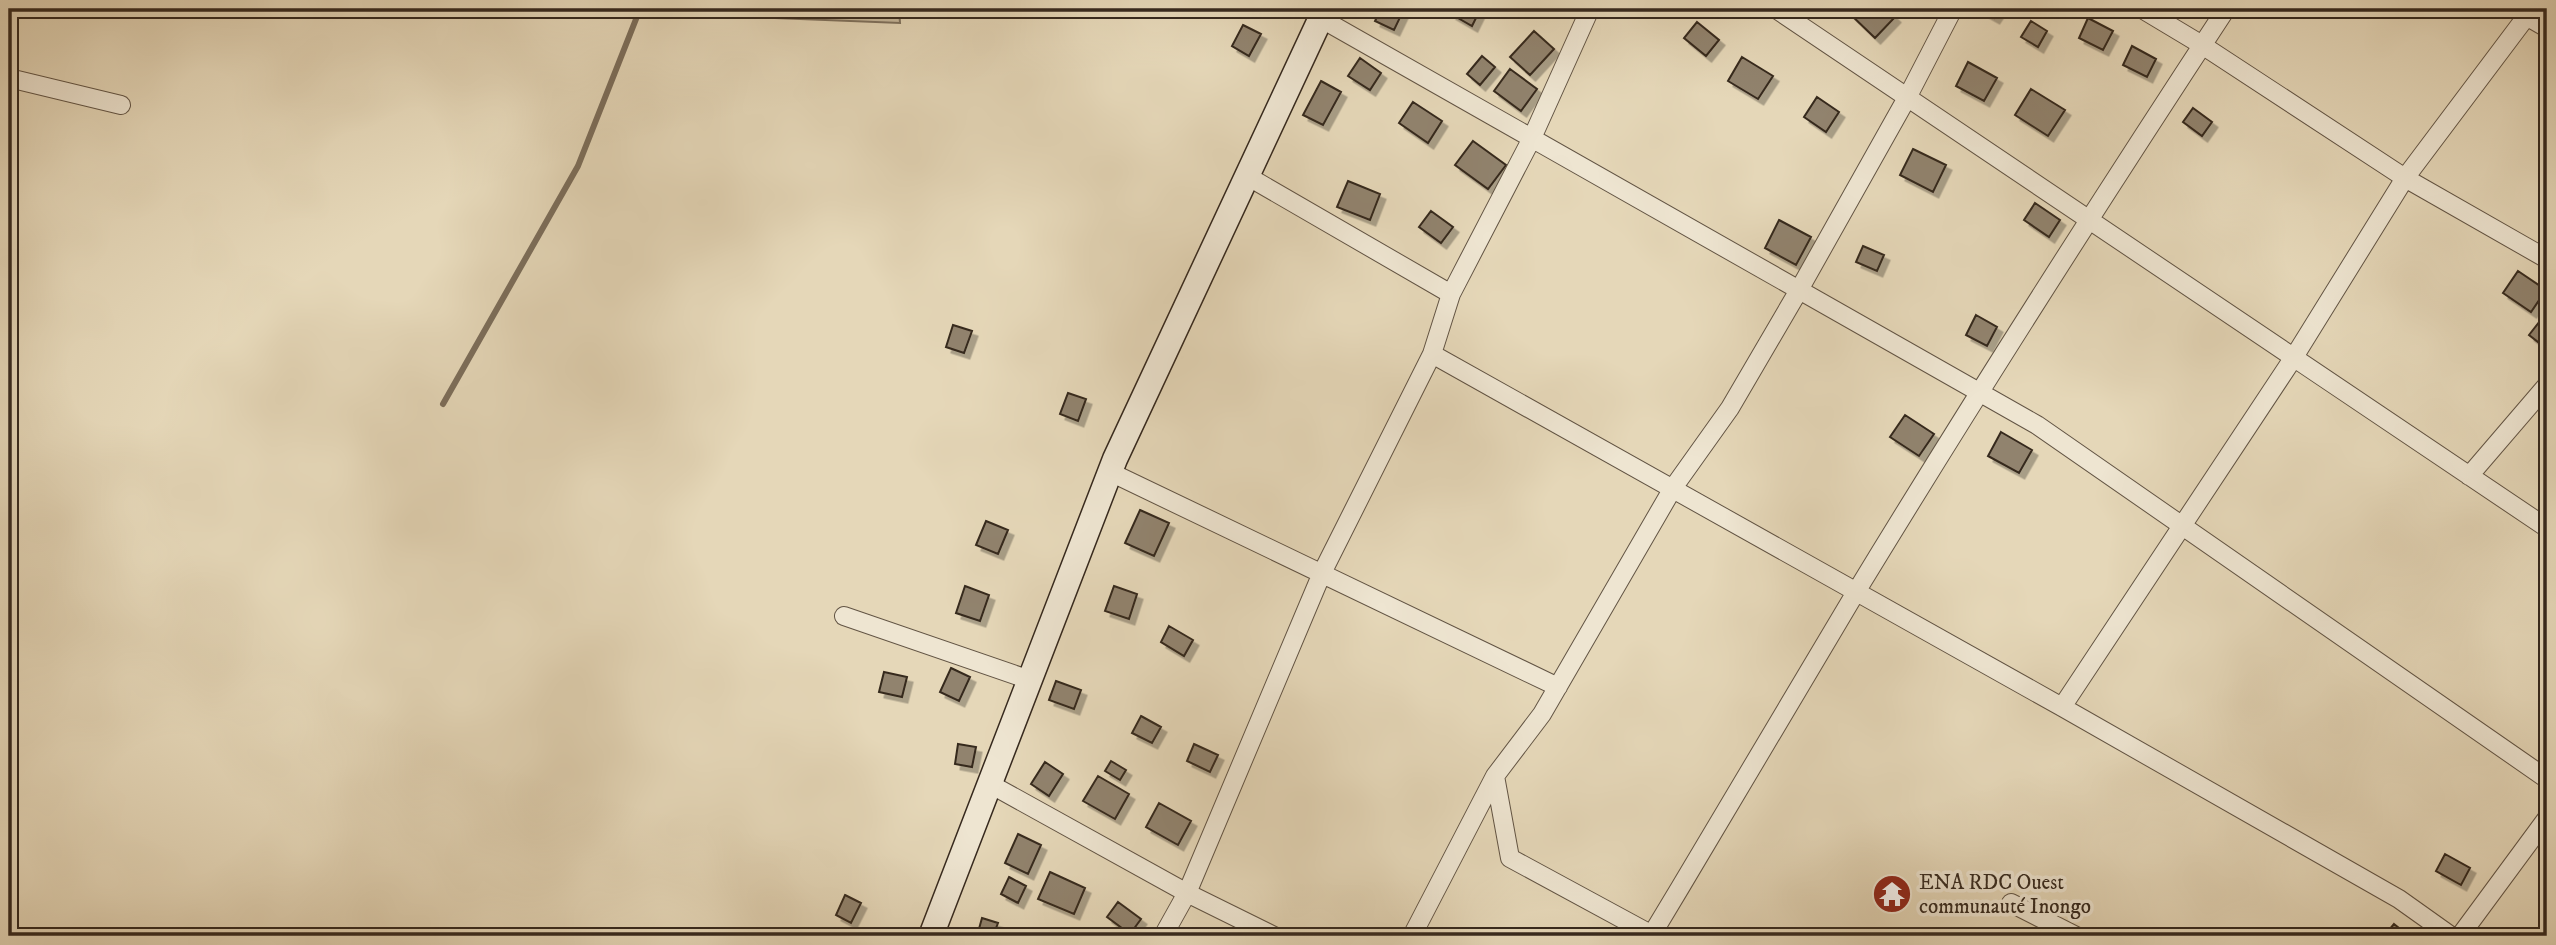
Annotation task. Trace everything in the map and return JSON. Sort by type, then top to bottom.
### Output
[{"type":"street","points":[[1163,936],[1187,893],[1322,573],[1432,354],[1451,294],[1532,138],[1590,9]]},
{"type":"street","points":[[1776,9],[2547,528]]},
{"type":"street","points":[[1412,936],[1495,776],[1542,714],[1673,488],[1730,408],[1799,290],[1908,96],[1952,9]]},
{"type":"street","points":[[2142,9],[2202,45],[2405,178],[2547,260]]},
{"type":"street","points":[[1495,776],[1510,858],[1653,936],[1857,591],[2088,218],[2226,9]]},
{"type":"street","points":[[2062,707],[2294,357],[2405,178],[2524,11],[2547,28]]},
{"type":"street","points":[[931,936],[1110,472],[1322,14],[1532,138],[2037,425],[2547,779]]},
{"type":"street","points":[[9,78],[121,106]]},
{"type":"street","points":[[1247,176],[1451,294]]},
{"type":"street","points":[[1432,354],[1857,591],[2399,899],[2451,936]]},
{"type":"street","points":[[2469,475],[2547,385]]},
{"type":"street","points":[[1110,472],[1558,687]]},
{"type":"street","points":[[844,616],[1030,680]]},
{"type":"street","points":[[990,784],[1187,893],[1274,936]]},
{"type":"street","points":[[2460,936],[2547,818]]},
{"type":"street","points":[[2011,903],[2076,936]]},
{"type":"shaded area","points":[[551,9],[899,9],[900,23]]},
{"type":"building","points":[[1381,9],[1404,9],[1394,30],[1375,21]]},
{"type":"building","points":[[1454,9],[1480,10],[1472,26],[1451,14]]},
{"type":"building","points":[[1853,9],[1886,9],[1895,17],[1875,38],[1849,13]]},
{"type":"building","points":[[1978,9],[2000,9],[1994,18]]},
{"type":"building","points":[[2088,18],[2113,31],[2103,50],[2079,38]]},
{"type":"building","points":[[2031,21],[2047,31],[2038,47],[2021,37]]},
{"type":"building","points":[[1697,22],[1719,40],[1706,56],[1684,38]]},
{"type":"building","points":[[1243,25],[1261,34],[1249,56],[1232,46]]},
{"type":"building","points":[[1534,31],[1554,49],[1530,75],[1510,57]]},
{"type":"building","points":[[2132,46],[2156,59],[2147,77],[2123,65]]},
{"type":"building","points":[[1482,56],[1495,67],[1480,85],[1467,74]]},
{"type":"building","points":[[1742,57],[1773,76],[1758,99],[1728,81]]},
{"type":"building","points":[[1360,58],[1381,73],[1370,90],[1348,76]]},
{"type":"building","points":[[1968,62],[1997,78],[1984,101],[1956,86]]},
{"type":"building","points":[[1510,69],[1537,89],[1521,111],[1494,91]]},
{"type":"building","points":[[1321,81],[1341,92],[1323,125],[1303,115]]},
{"type":"building","points":[[2031,89],[2065,110],[2048,136],[2015,115]]},
{"type":"building","points":[[1817,97],[1839,112],[1826,132],[1804,117]]},
{"type":"building","points":[[1413,102],[1442,121],[1428,143],[1399,123]]},
{"type":"building","points":[[2193,108],[2212,122],[2202,136],[2183,122]]},
{"type":"building","points":[[1473,141],[1506,165],[1488,189],[1455,165]]},
{"type":"building","points":[[1913,149],[1946,165],[1933,192],[1900,175]]},
{"type":"building","points":[[1348,181],[1380,194],[1370,220],[1337,207]]},
{"type":"building","points":[[2035,203],[2060,220],[2049,237],[2024,220]]},
{"type":"building","points":[[1431,211],[1453,227],[1441,243],[1419,227]]},
{"type":"building","points":[[1779,220],[1811,237],[1796,265],[1765,248]]},
{"type":"building","points":[[1863,246],[1884,255],[1877,271],[1856,262]]},
{"type":"building","points":[[2518,271],[2546,290],[2531,312],[2503,293]]},
{"type":"building","points":[[1976,315],[1997,327],[1987,346],[1966,335]]},
{"type":"building","points":[[2543,317],[2547,320],[2547,349],[2529,335]]},
{"type":"building","points":[[953,325],[972,331],[964,353],[946,347]]},
{"type":"building","points":[[1068,393],[1086,399],[1078,421],[1060,414]]},
{"type":"building","points":[[1905,415],[1934,434],[1919,456],[1890,437]]},
{"type":"building","points":[[2001,432],[2032,450],[2019,473],[1988,456]]},
{"type":"building","points":[[1140,510],[1169,523],[1154,556],[1125,543]]},
{"type":"building","points":[[986,521],[1008,530],[998,554],[976,545]]},
{"type":"building","points":[[965,586],[989,595],[980,621],[956,613]]},
{"type":"building","points":[[1114,586],[1137,594],[1129,619],[1105,611]]},
{"type":"building","points":[[1169,626],[1193,640],[1184,656],[1161,642]]},
{"type":"building","points":[[951,668],[970,677],[959,701],[940,692]]},
{"type":"building","points":[[884,672],[907,677],[902,697],[879,692]]},
{"type":"building","points":[[1056,681],[1081,690],[1074,709],[1049,700]]},
{"type":"building","points":[[1141,716],[1161,727],[1152,743],[1132,733]]},
{"type":"building","points":[[958,744],[976,747],[972,767],[955,764]]},
{"type":"building","points":[[1194,744],[1218,755],[1210,772],[1187,761]]},
{"type":"building","points":[[1111,761],[1126,770],[1120,780],[1105,771]]},
{"type":"building","points":[[1045,762],[1063,774],[1049,796],[1031,784]]},
{"type":"building","points":[[1098,776],[1129,794],[1115,819],[1083,801]]},
{"type":"building","points":[[1159,803],[1191,821],[1178,845],[1146,827]]},
{"type":"building","points":[[1018,834],[1041,845],[1028,874],[1005,863]]},
{"type":"building","points":[[2445,854],[2470,868],[2461,885],[2436,871]]},
{"type":"building","points":[[1050,872],[1085,888],[1074,914],[1038,899]]},
{"type":"building","points":[[1009,877],[1026,886],[1018,903],[1001,894]]},
{"type":"building","points":[[845,895],[861,903],[851,923],[836,915]]},
{"type":"building","points":[[1118,902],[1141,919],[1130,934],[1107,917]]},
{"type":"building","points":[[982,918],[998,923],[993,936],[977,936]]},
{"type":"building","points":[[2394,924],[2409,936],[2384,936]]},
{"type":"waterway","points":[[443,404],[578,166],[640,9]]},
{"type":"place","name":"ENA RDC Ouest communauté Inongo","points":[[1892,894]]}]
